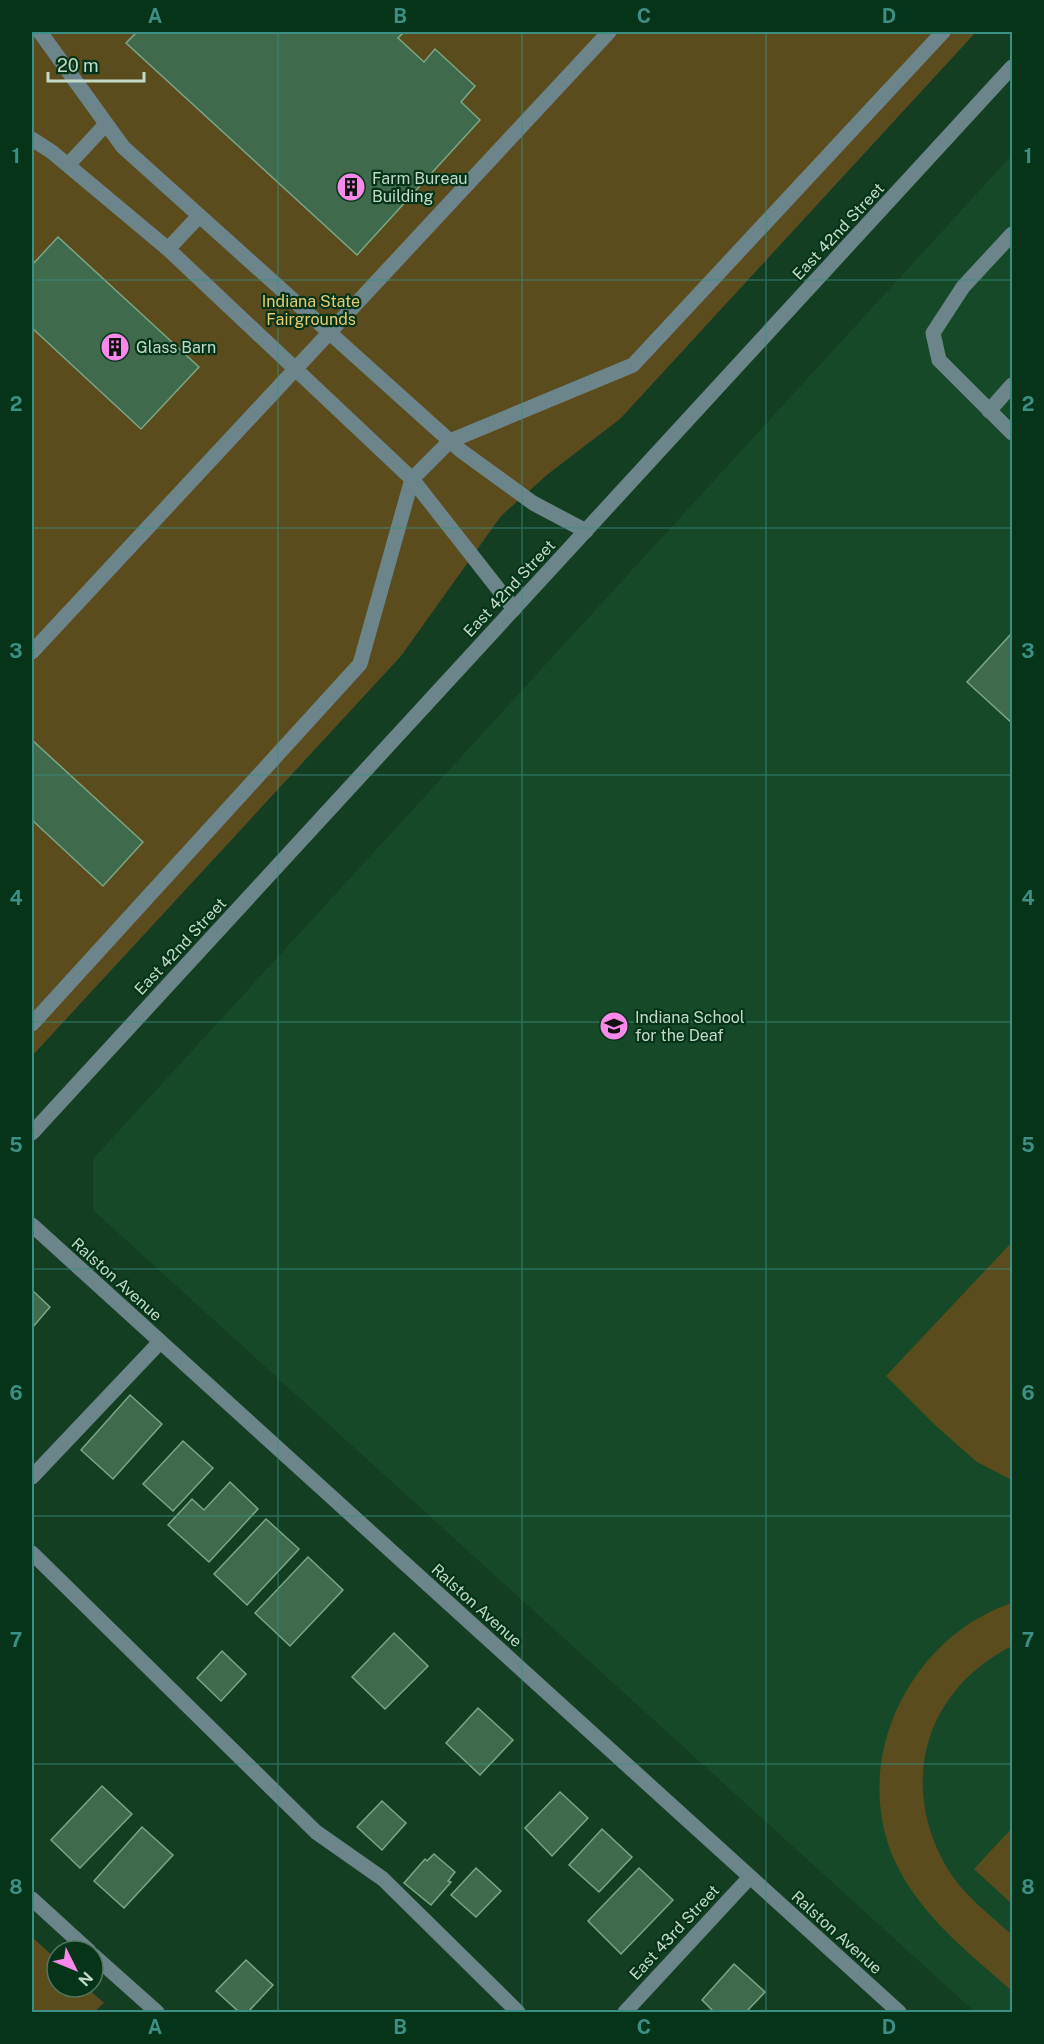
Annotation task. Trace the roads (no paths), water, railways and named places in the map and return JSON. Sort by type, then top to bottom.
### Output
[{"type":"street","points":[[32,37],[38,32],[123,147],[450,441],[533,503],[586,531]]},
{"type":"street","points":[[32,652],[609,32]]},
{"type":"street","points":[[32,1024],[360,664],[412,479],[450,441],[633,365],[943,32]]},
{"type":"street","name":"East 42nd Street","points":[[32,1133],[1012,67]]},
{"type":"street","points":[[68,165],[106,124]]},
{"type":"street","points":[[32,140],[68,165],[168,249],[412,479],[514,609]]},
{"type":"street","points":[[168,249],[199,216]]},
{"type":"street","points":[[1012,234],[963,287],[933,333],[939,360],[1012,433]]},
{"type":"street","points":[[989,411],[1012,385]]},
{"type":"street","name":"Ralston Avenue","points":[[32,1225],[899,2013]]},
{"type":"street","points":[[32,1477],[160,1342]]},
{"type":"street","points":[[32,1553],[316,1832],[383,1879],[518,2013]]},
{"type":"street","name":"East 43rd Street","points":[[625,2013],[750,1877]]},
{"type":"street","points":[[32,1899],[76,1939]]},
{"type":"street","points":[[105,1966],[157,2013]]},
{"type":"place","name":"Farm Bureau Building","points":[[351,187]]},
{"type":"place","name":"Glass Barn","points":[[115,347]]},
{"type":"place","name":"Indiana School for the Deaf","points":[[614,1026]]},
{"type":"park label","name":"Indiana State Fairgrounds","points":[[311,310]]}]
